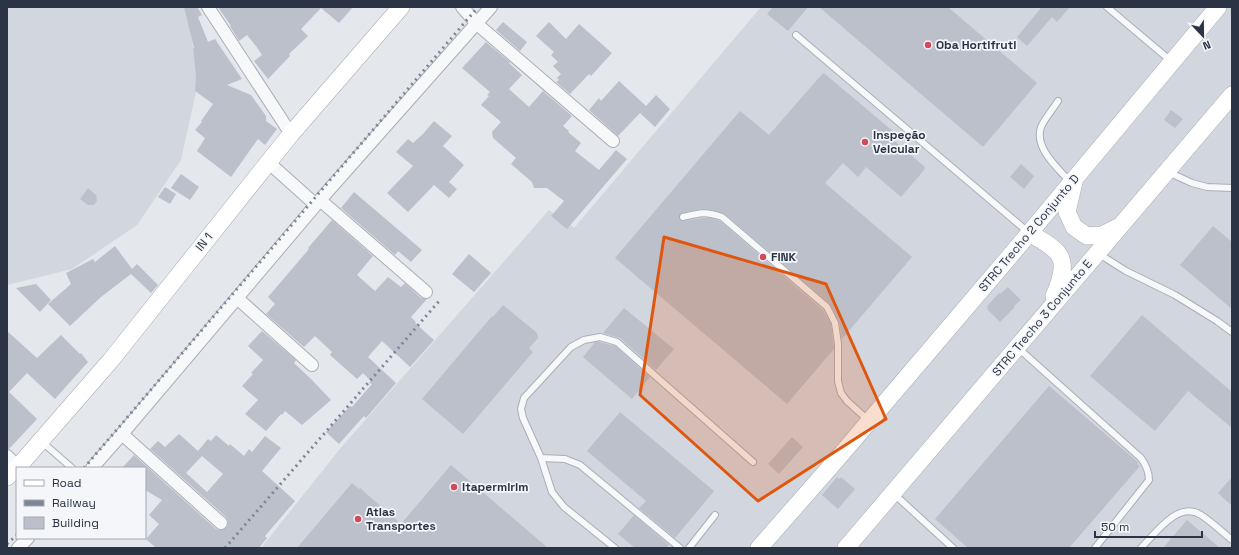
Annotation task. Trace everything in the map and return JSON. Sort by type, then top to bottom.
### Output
[{"type":"street","points":[[208,7],[291,134]]},
{"type":"street","name":"IN 1","points":[[11,467],[41,441],[110,360],[291,134],[401,7]]},
{"type":"street","points":[[462,7],[476,24],[613,141]]},
{"type":"street","points":[[93,467],[318,202],[491,7]]},
{"type":"street","name":"STRC Trecho 2 Conjunto D","points":[[759,548],[838,458],[1074,180],[1218,7]]},
{"type":"street","name":"STRC Trecho 3 Conjunto E","points":[[852,546],[893,493],[1232,94]]},
{"type":"street","points":[[268,162],[426,292]]},
{"type":"street","points":[[1074,180],[1067,212],[1074,227],[1087,236],[1102,235],[1121,225]]},
{"type":"street","points":[[1029,233],[1058,252],[1062,264],[1062,276],[1049,309]]},
{"type":"street","points":[[237,298],[312,364]]},
{"type":"street","points":[[122,434],[221,523]]},
{"type":"street","points":[[18,548],[27,539]]},
{"type":"lane","points":[[1107,7],[1148,40],[1172,62]]},
{"type":"lane","points":[[796,35],[1029,233]]},
{"type":"lane","points":[[1058,101],[1042,126],[1039,137],[1041,147],[1074,180]]},
{"type":"lane","points":[[1167,171],[1192,183],[1207,187],[1232,188]]},
{"type":"lane","points":[[683,217],[701,213],[712,213],[722,217],[827,308],[835,323],[838,344],[838,382],[841,393],[847,401],[869,421]]},
{"type":"lane","points":[[1097,253],[1126,271],[1175,295],[1232,332]]},
{"type":"lane","points":[[615,548],[564,507],[552,492],[541,458],[523,418],[521,409],[524,398],[571,347],[584,340],[600,337],[617,342],[753,462]]},
{"type":"lane","points":[[1017,347],[1147,465],[1149,480],[1095,548]]},
{"type":"lane","points":[[41,441],[71,467]]},
{"type":"lane","points":[[541,458],[565,459],[580,465],[677,547]]},
{"type":"lane","points":[[893,493],[953,548]]},
{"type":"lane","points":[[1141,548],[1171,517],[1179,513],[1190,511],[1200,514],[1232,540]]},
{"type":"lane","points":[[689,548],[715,515]]},
{"type":"highlighted area","points":[[664,237],[826,284],[886,419],[758,501],[640,395]]},
{"type":"shaded area","points":[[7,7],[187,7],[198,83],[181,160],[137,225],[72,269],[7,285]]},
{"type":"shaded area","points":[[761,7],[1232,7],[1232,548],[261,548],[339,450],[549,210],[574,228]]},
{"type":"building","points":[[184,7],[197,7],[202,15],[198,17],[208,42],[215,39],[242,79],[227,85],[251,95],[266,116],[266,121],[277,129],[265,145],[258,139],[231,177],[197,151],[205,138],[195,130],[202,122],[201,121],[213,104],[195,91],[196,76],[194,48]]},
{"type":"building","points":[[218,7],[353,7],[339,23],[321,8],[301,29],[308,36],[289,54],[290,56],[268,79],[254,61],[262,55],[256,46],[247,35],[239,41]]},
{"type":"building","points":[[773,7],[808,7],[788,31],[767,14]]},
{"type":"building","name":"Oba Hortifruti","points":[[819,7],[948,7],[1037,83],[983,147]]},
{"type":"building","points":[[1040,7],[1070,7],[1057,22],[1052,17],[1027,46],[1017,37],[1041,8]]},
{"type":"building","points":[[503,22],[527,42],[520,51],[496,30]]},
{"type":"building","points":[[549,22],[566,39],[579,24],[612,53],[591,76],[589,74],[570,94],[556,82],[559,80],[557,78],[561,74],[553,66],[558,62],[551,55],[554,52],[536,36]]},
{"type":"building","points":[[486,42],[510,62],[509,63],[522,75],[509,89],[529,107],[543,91],[572,116],[563,126],[581,143],[575,151],[599,170],[616,150],[627,159],[567,229],[551,216],[564,201],[547,188],[534,188],[532,182],[511,164],[516,158],[493,138],[492,132],[501,122],[481,105],[489,96],[487,95],[490,92],[462,68]]},
{"type":"building","name":"FINK","points":[[823,73],[895,133],[891,138],[925,167],[925,169],[901,197],[866,167],[858,177],[843,163],[825,183],[912,257],[842,339],[839,321],[830,304],[725,214],[702,209],[682,213],[679,216],[680,220],[682,221],[711,218],[720,221],[823,310],[831,324],[834,349],[787,404],[615,258],[740,111],[769,135]]},
{"type":"building","points":[[619,81],[646,106],[656,95],[670,109],[655,127],[640,113],[618,136],[589,110],[599,98],[601,101]]},
{"type":"building","points":[[1171,110],[1183,119],[1175,128],[1164,120]]},
{"type":"building","points":[[434,121],[452,136],[443,146],[464,165],[449,182],[457,189],[449,198],[434,185],[408,212],[387,193],[413,166],[396,152],[408,139],[413,143]]},
{"type":"building","points":[[1021,164],[1034,176],[1024,189],[1010,177]]},
{"type":"building","points":[[181,174],[199,187],[190,200],[171,188]]},
{"type":"building","points":[[165,187],[176,194],[170,204],[158,197]]},
{"type":"building","points":[[88,188],[96,195],[97,201],[94,205],[88,205],[80,199]]},
{"type":"building","points":[[354,192],[422,250],[411,262],[398,251],[395,255],[341,208]]},
{"type":"building","points":[[332,220],[373,256],[357,275],[375,291],[388,277],[401,287],[405,283],[421,298],[427,299],[411,317],[416,322],[415,323],[434,340],[410,367],[382,341],[368,357],[396,383],[366,418],[364,416],[339,444],[326,432],[350,406],[352,407],[372,384],[369,383],[371,381],[363,373],[357,379],[330,355],[332,352],[315,336],[304,347],[266,314],[275,304],[268,297]]},
{"type":"building","points":[[1213,226],[1232,242],[1232,309],[1180,265]]},
{"type":"building","points":[[115,246],[132,269],[137,264],[158,285],[151,293],[131,274],[101,297],[70,326],[48,304],[71,284],[66,273],[93,259],[95,262]]},
{"type":"building","points":[[469,254],[491,273],[474,292],[452,274]]},
{"type":"building","points":[[36,284],[51,300],[40,312],[16,288]]},
{"type":"building","points":[[1008,287],[1021,300],[1000,322],[987,309],[987,306],[999,293],[1000,294]]},
{"type":"building","points":[[503,305],[537,333],[538,338],[529,348],[533,352],[463,434],[422,399]]},
{"type":"building","points":[[624,308],[674,349],[656,370],[620,338],[603,333]]},
{"type":"building","points":[[1142,315],[1232,392],[1232,428],[1188,391],[1155,431],[1090,376]]},
{"type":"building","points":[[7,331],[37,358],[61,335],[80,354],[81,353],[88,362],[55,399],[27,373],[9,392],[37,419],[9,449],[7,449]]},
{"type":"building","points":[[262,331],[296,360],[294,363],[331,400],[302,425],[285,411],[266,431],[245,414],[258,400],[242,386],[263,360],[248,346]]},
{"type":"building","points":[[595,342],[615,346],[650,377],[632,399],[583,357]]},
{"type":"building","points":[[1049,386],[1138,462],[1137,464],[1140,466],[1069,548],[968,548],[935,519]]},
{"type":"building","points":[[620,412],[714,491],[675,538],[639,508],[646,501],[587,451]]},
{"type":"building","points":[[179,434],[198,451],[208,439],[211,441],[216,435],[244,456],[249,449],[252,452],[265,436],[281,448],[262,471],[295,501],[265,536],[267,538],[259,548],[156,548],[146,539],[159,524],[149,515],[162,500],[146,491],[146,467],[123,467],[134,455],[216,529],[223,530],[228,525],[226,517],[150,449],[158,441],[165,447]],"holes":[[[202,456],[223,474],[207,492],[186,473]]]},
{"type":"building","points":[[792,437],[803,447],[779,474],[768,464]]},
{"type":"building","points":[[451,465],[548,548],[297,548],[352,483],[359,489],[360,488],[401,524]]},
{"type":"building","points":[[837,477],[839,479],[841,477],[855,489],[838,509],[822,495]]},
{"type":"building","points":[[1232,477],[1232,506],[1218,493]]},
{"type":"building","points":[[634,515],[669,545],[666,548],[635,548],[618,534]]},
{"type":"building","points":[[1187,520],[1220,548],[1163,548]]},
{"type":"railway","points":[[85,467],[478,7]]},
{"type":"railway","points":[[225,548],[440,300]]},
{"type":"railway","points":[[7,544],[16,536]]},
{"type":"place","name":"Oba Hortifruti","points":[[928,45]]},
{"type":"place","name":"Inspeção Veicular","points":[[865,142]]},
{"type":"place","name":"FINK","points":[[763,257]]},
{"type":"place","name":"Itapermirim","points":[[454,487]]},
{"type":"place","name":"Atlas Transportes","points":[[358,519]]}]
